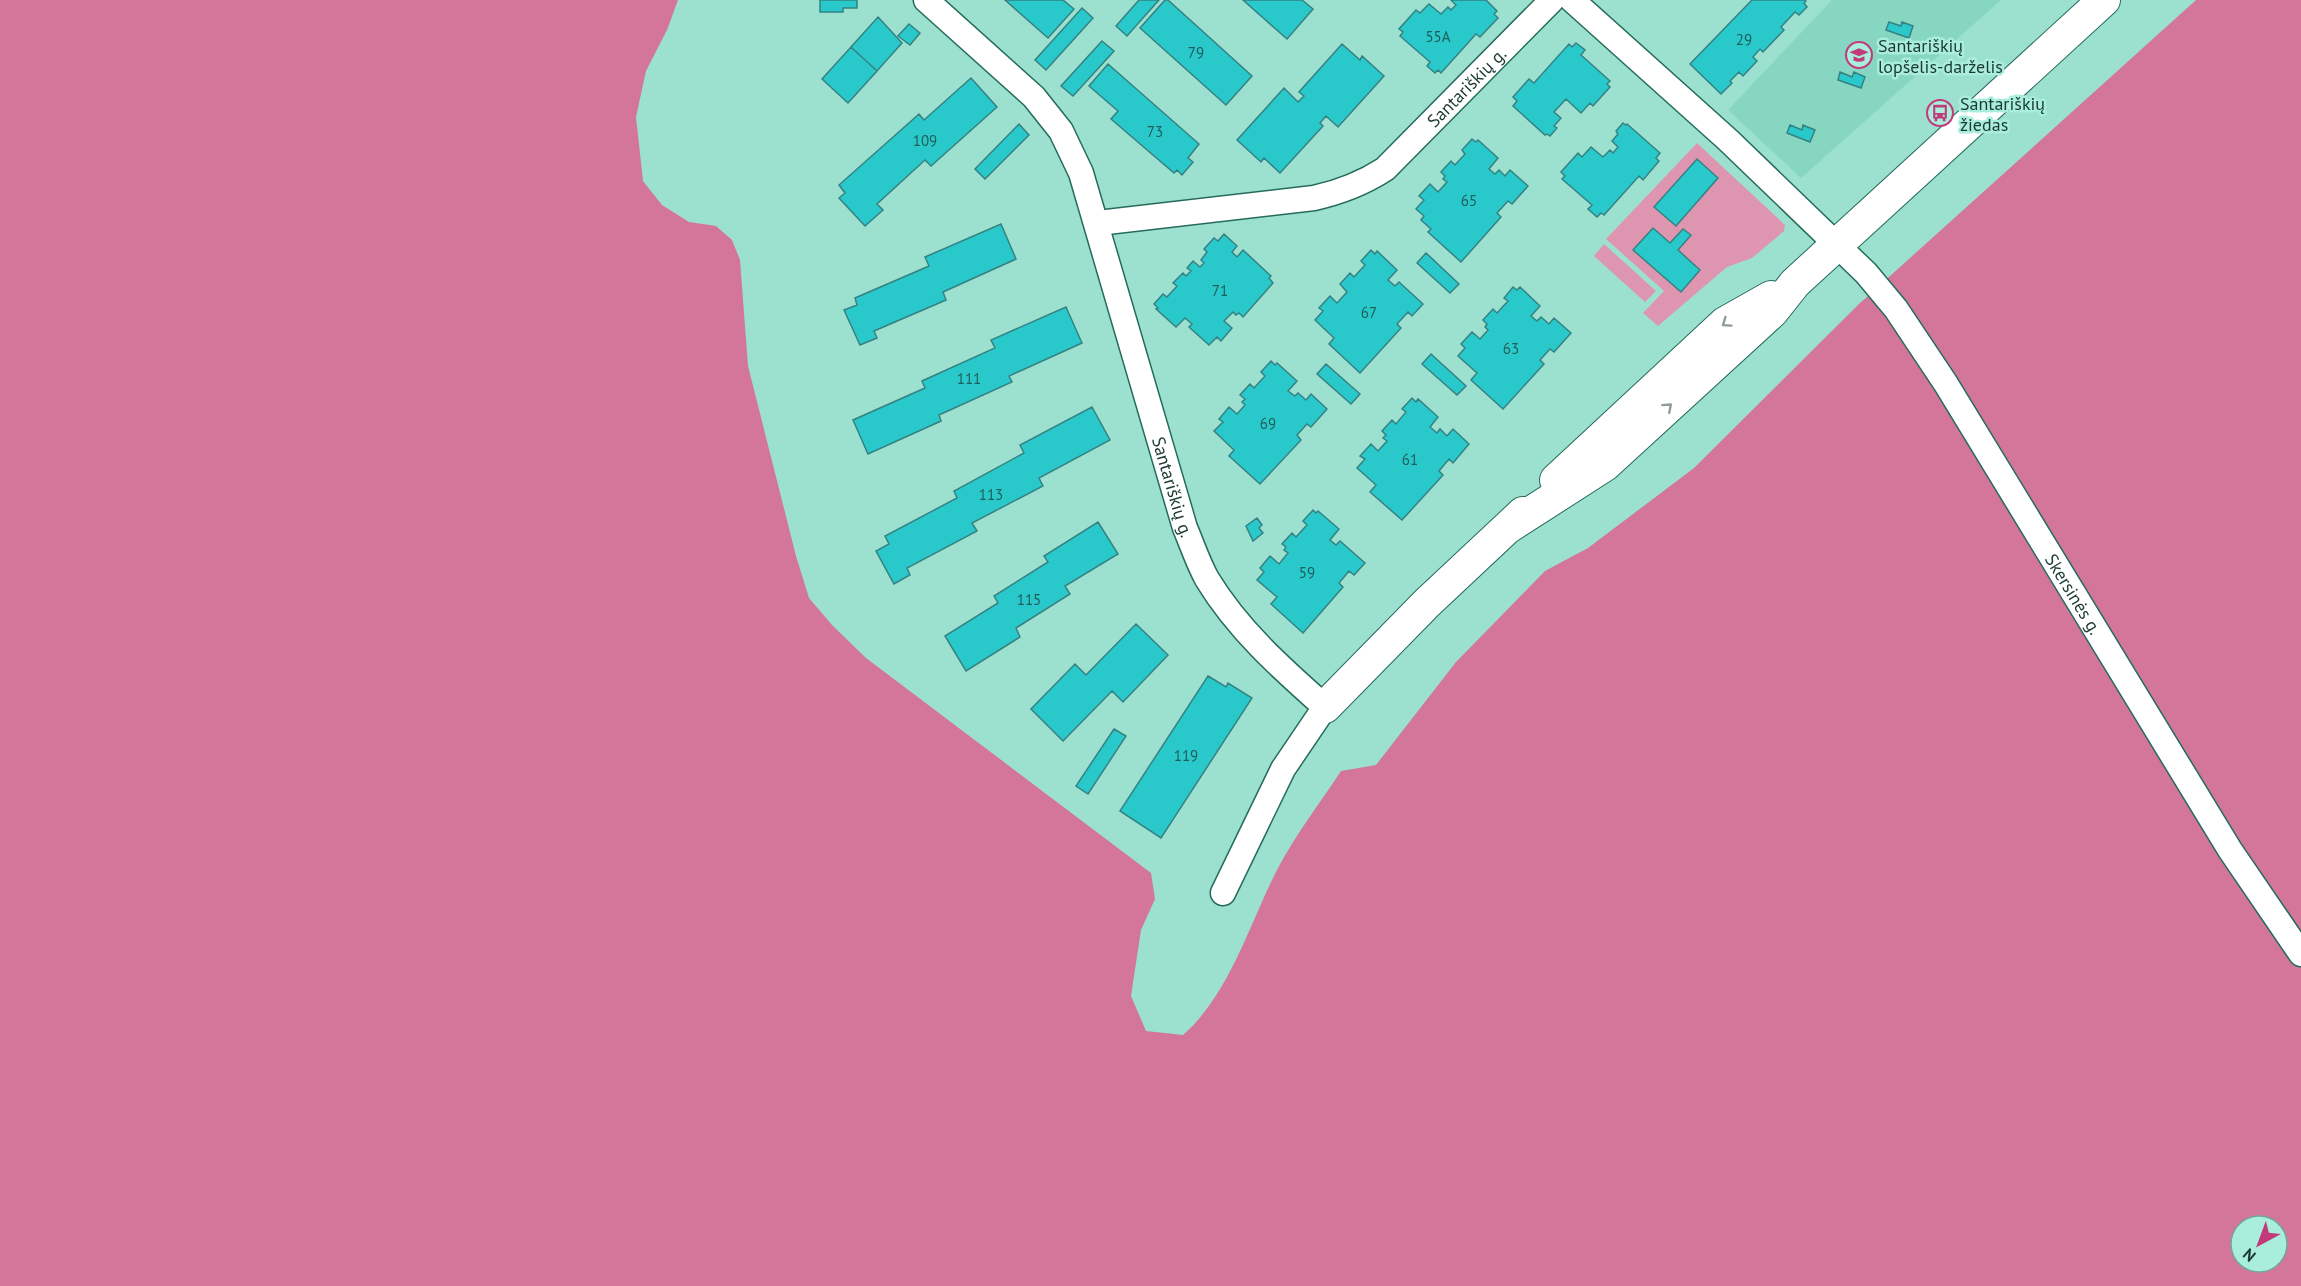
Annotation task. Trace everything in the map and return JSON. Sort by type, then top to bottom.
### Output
[{"type":"main road","points":[[1325,707],[1427,603],[1507,528],[1605,465],[1772,312],[1795,283],[2104,0]]},
{"type":"street","name":"Santariškių g.","points":[[926,0],[1034,97],[1051,117],[1071,148],[1098,223],[1185,528],[1206,577],[1238,623],[1272,661],[1325,707]]},
{"type":"street","name":"Santariškių g.","points":[[1098,223],[1314,198],[1346,191],[1364,183],[1385,169],[1552,0]]},
{"type":"street","name":"Skersinės g.","points":[[1572,0],[1728,140],[1866,273],[1896,309],[1946,384],[2230,850],[2301,954]]},
{"type":"street","points":[[1223,893],[1283,769],[1325,707]]},
{"type":"shaded area","points":[[0,0],[678,0],[667,30],[646,71],[636,117],[643,181],[662,205],[689,222],[716,226],[732,240],[740,260],[748,366],[796,556],[809,598],[832,625],[866,658],[1151,873],[1155,899],[1141,930],[1131,996],[1146,1031],[1183,1035],[1214,999],[1238,956],[1285,855],[1341,771],[1376,765],[1456,662],[1545,571],[1588,548],[1694,468],[1859,304],[2196,0],[2301,0],[2301,1286],[0,1286]]},
{"type":"shaded area","name":"Santariškių lopšelis-darželis","points":[[1832,0],[2001,0],[1801,178],[1728,110]]},
{"type":"shaded area","points":[[1697,143],[1785,225],[1784,231],[1752,258],[1727,267],[1658,326],[1643,313],[1664,291],[1606,239]]},
{"type":"shaded area","points":[[1604,244],[1656,291],[1645,302],[1594,256]]},
{"type":"building","points":[[820,0],[857,0],[857,8],[843,8],[843,12],[820,12]]},
{"type":"building","points":[[1005,0],[1063,0],[1074,9],[1048,38]]},
{"type":"building","points":[[1139,0],[1159,0],[1127,36],[1116,26]]},
{"type":"building","points":[[1165,0],[1168,0],[1252,76],[1226,105],[1140,28]]},
{"type":"building","points":[[1243,0],[1302,0],[1313,9],[1287,39]]},
{"type":"building","points":[[1451,0],[1486,0],[1497,11],[1494,14],[1498,18],[1480,37],[1476,34],[1441,73],[1438,70],[1435,73],[1427,66],[1430,62],[1400,36],[1403,32],[1399,29],[1416,10],[1420,13],[1429,4],[1441,14],[1448,7],[1451,10],[1456,5]]},
{"type":"building","points":[[1752,0],[1805,0],[1807,7],[1799,15],[1795,12],[1781,27],[1784,30],[1763,52],[1760,49],[1753,57],[1757,61],[1743,76],[1739,72],[1721,94],[1690,64]]},
{"type":"building","points":[[1082,8],[1093,18],[1046,70],[1035,60]]},
{"type":"building","points":[[878,17],[902,43],[877,71],[851,47]]},
{"type":"building","points":[[1889,22],[1901,26],[1902,22],[1913,26],[1909,38],[1886,30]]},
{"type":"building","points":[[909,24],[920,33],[910,45],[898,36]]},
{"type":"building","points":[[1102,41],[1114,51],[1073,96],[1061,86]]},
{"type":"building","points":[[1576,43],[1585,50],[1581,55],[1610,81],[1607,84],[1610,87],[1593,106],[1590,103],[1581,113],[1566,99],[1554,112],[1561,118],[1554,126],[1557,128],[1550,136],[1545,135],[1513,106],[1517,101],[1513,97],[1529,79],[1534,83],[1569,44],[1572,47]]},
{"type":"building","points":[[1342,44],[1360,60],[1362,56],[1384,76],[1338,127],[1326,116],[1320,123],[1323,126],[1280,173],[1264,158],[1261,162],[1237,140],[1284,88],[1298,102],[1304,96],[1299,92]]},
{"type":"building","points":[[851,47],[877,71],[848,103],[822,79]]},
{"type":"building","points":[[1108,64],[1199,144],[1188,158],[1193,162],[1182,175],[1177,170],[1174,173],[1111,119],[1118,111],[1089,86]]},
{"type":"building","points":[[1840,72],[1852,77],[1854,72],[1865,77],[1861,88],[1838,80]]},
{"type":"building","points":[[971,78],[997,107],[931,166],[925,160],[877,204],[883,210],[865,226],[839,198],[845,193],[839,185],[919,114],[924,120]]},
{"type":"building","points":[[1623,123],[1660,153],[1656,158],[1659,161],[1643,180],[1639,176],[1604,215],[1601,213],[1597,217],[1588,209],[1592,205],[1562,179],[1565,176],[1561,172],[1578,153],[1582,157],[1591,147],[1603,157],[1610,150],[1613,153],[1618,147],[1612,141],[1618,134],[1616,131]]},
{"type":"building","points":[[1019,124],[1029,135],[985,179],[975,169]]},
{"type":"building","points":[[1790,125],[1802,130],[1803,125],[1815,130],[1810,142],[1787,133]]},
{"type":"building","points":[[1472,139],[1476,142],[1478,140],[1498,158],[1489,169],[1495,174],[1499,170],[1505,176],[1510,170],[1528,186],[1512,204],[1508,201],[1497,213],[1501,217],[1461,262],[1428,232],[1431,229],[1421,220],[1424,216],[1416,209],[1424,200],[1419,196],[1430,184],[1438,192],[1447,182],[1443,179],[1445,176],[1441,172],[1451,161],[1455,165],[1465,154],[1462,150]]},
{"type":"building","points":[[1697,159],[1718,178],[1676,226],[1654,207]]},
{"type":"building","points":[[1001,224],[1016,259],[943,292],[946,300],[874,331],[877,338],[860,345],[844,310],[857,305],[855,298],[929,266],[925,257]]},
{"type":"building","points":[[1653,228],[1670,243],[1683,229],[1691,235],[1678,250],[1700,270],[1681,292],[1633,250]]},
{"type":"building","points":[[1224,234],[1237,246],[1232,252],[1237,257],[1243,250],[1271,276],[1269,278],[1273,283],[1243,317],[1233,312],[1224,321],[1232,328],[1221,341],[1217,337],[1209,345],[1189,327],[1192,324],[1185,318],[1176,327],[1156,309],[1158,308],[1154,304],[1163,294],[1167,297],[1177,286],[1173,283],[1183,273],[1186,276],[1191,271],[1187,268],[1193,261],[1200,267],[1204,263],[1201,260],[1207,252],[1204,249],[1214,238],[1218,241]]},
{"type":"building","points":[[1371,250],[1375,254],[1377,251],[1397,270],[1388,280],[1395,286],[1399,282],[1423,304],[1412,316],[1408,312],[1397,324],[1401,328],[1360,373],[1329,344],[1334,338],[1315,320],[1323,311],[1319,308],[1330,296],[1337,303],[1347,292],[1340,284],[1350,273],[1354,277],[1365,265],[1361,261]]},
{"type":"building","points":[[1426,253],[1459,284],[1450,293],[1417,263]]},
{"type":"building","points":[[1513,287],[1517,290],[1520,287],[1540,306],[1531,316],[1537,321],[1541,317],[1549,324],[1554,318],[1571,333],[1554,352],[1550,349],[1540,360],[1544,364],[1503,409],[1471,380],[1477,373],[1458,356],[1465,348],[1461,344],[1472,332],[1480,339],[1488,330],[1483,320],[1493,309],[1497,313],[1508,301],[1504,298]]},
{"type":"building","points":[[1066,307],[1082,343],[1009,376],[1012,382],[939,415],[941,421],[868,454],[853,420],[925,388],[922,381],[995,348],[991,340]]},
{"type":"building","points":[[1431,354],[1466,386],[1457,395],[1422,364]]},
{"type":"building","points":[[1271,361],[1275,365],[1277,363],[1297,381],[1288,391],[1295,396],[1298,393],[1306,400],[1311,394],[1327,409],[1311,427],[1307,424],[1297,435],[1301,440],[1260,484],[1229,456],[1234,450],[1214,431],[1223,422],[1219,419],[1229,407],[1237,414],[1245,405],[1242,402],[1245,399],[1240,395],[1250,384],[1254,388],[1265,376],[1261,372]]},
{"type":"building","points":[[1326,364],[1360,394],[1351,404],[1317,374]]},
{"type":"building","points":[[1412,398],[1416,402],[1418,399],[1438,417],[1430,427],[1437,433],[1440,429],[1447,436],[1453,429],[1469,444],[1453,463],[1449,459],[1439,471],[1443,475],[1402,520],[1370,492],[1376,485],[1357,468],[1365,459],[1360,456],[1371,444],[1378,451],[1387,441],[1383,438],[1386,435],[1382,431],[1392,420],[1396,424],[1406,412],[1402,409]]},
{"type":"building","points":[[1092,407],[1110,440],[1039,478],[1043,486],[972,523],[977,531],[907,568],[910,575],[894,584],[876,551],[889,544],[885,536],[957,498],[954,491],[1024,453],[1020,445]]},
{"type":"building","points":[[1313,510],[1316,513],[1318,511],[1339,529],[1330,540],[1336,545],[1340,541],[1365,563],[1354,575],[1349,571],[1339,583],[1343,587],[1303,633],[1271,604],[1277,597],[1257,580],[1264,572],[1260,568],[1270,556],[1279,564],[1288,553],[1282,544],[1292,533],[1296,537],[1307,525],[1303,521]]},
{"type":"building","points":[[1257,518],[1262,525],[1259,528],[1263,533],[1253,541],[1246,526]]},
{"type":"building","points":[[1098,522],[1118,554],[1065,586],[1070,594],[1016,628],[1020,637],[966,671],[945,636],[998,603],[994,596],[1048,562],[1044,556]]},
{"type":"building","points":[[1136,624],[1168,655],[1123,702],[1112,691],[1063,741],[1031,709],[1075,664],[1086,675]]},
{"type":"building","points":[[1208,676],[1226,687],[1228,683],[1252,698],[1161,838],[1120,811]]},
{"type":"building","points":[[1114,729],[1126,736],[1088,794],[1076,786]]},
{"type":"place","name":"Santariškių lopšelis-darželis","points":[[1859,55]]},
{"type":"place","name":"Santariškių žiedas","points":[[1940,113]]}]
